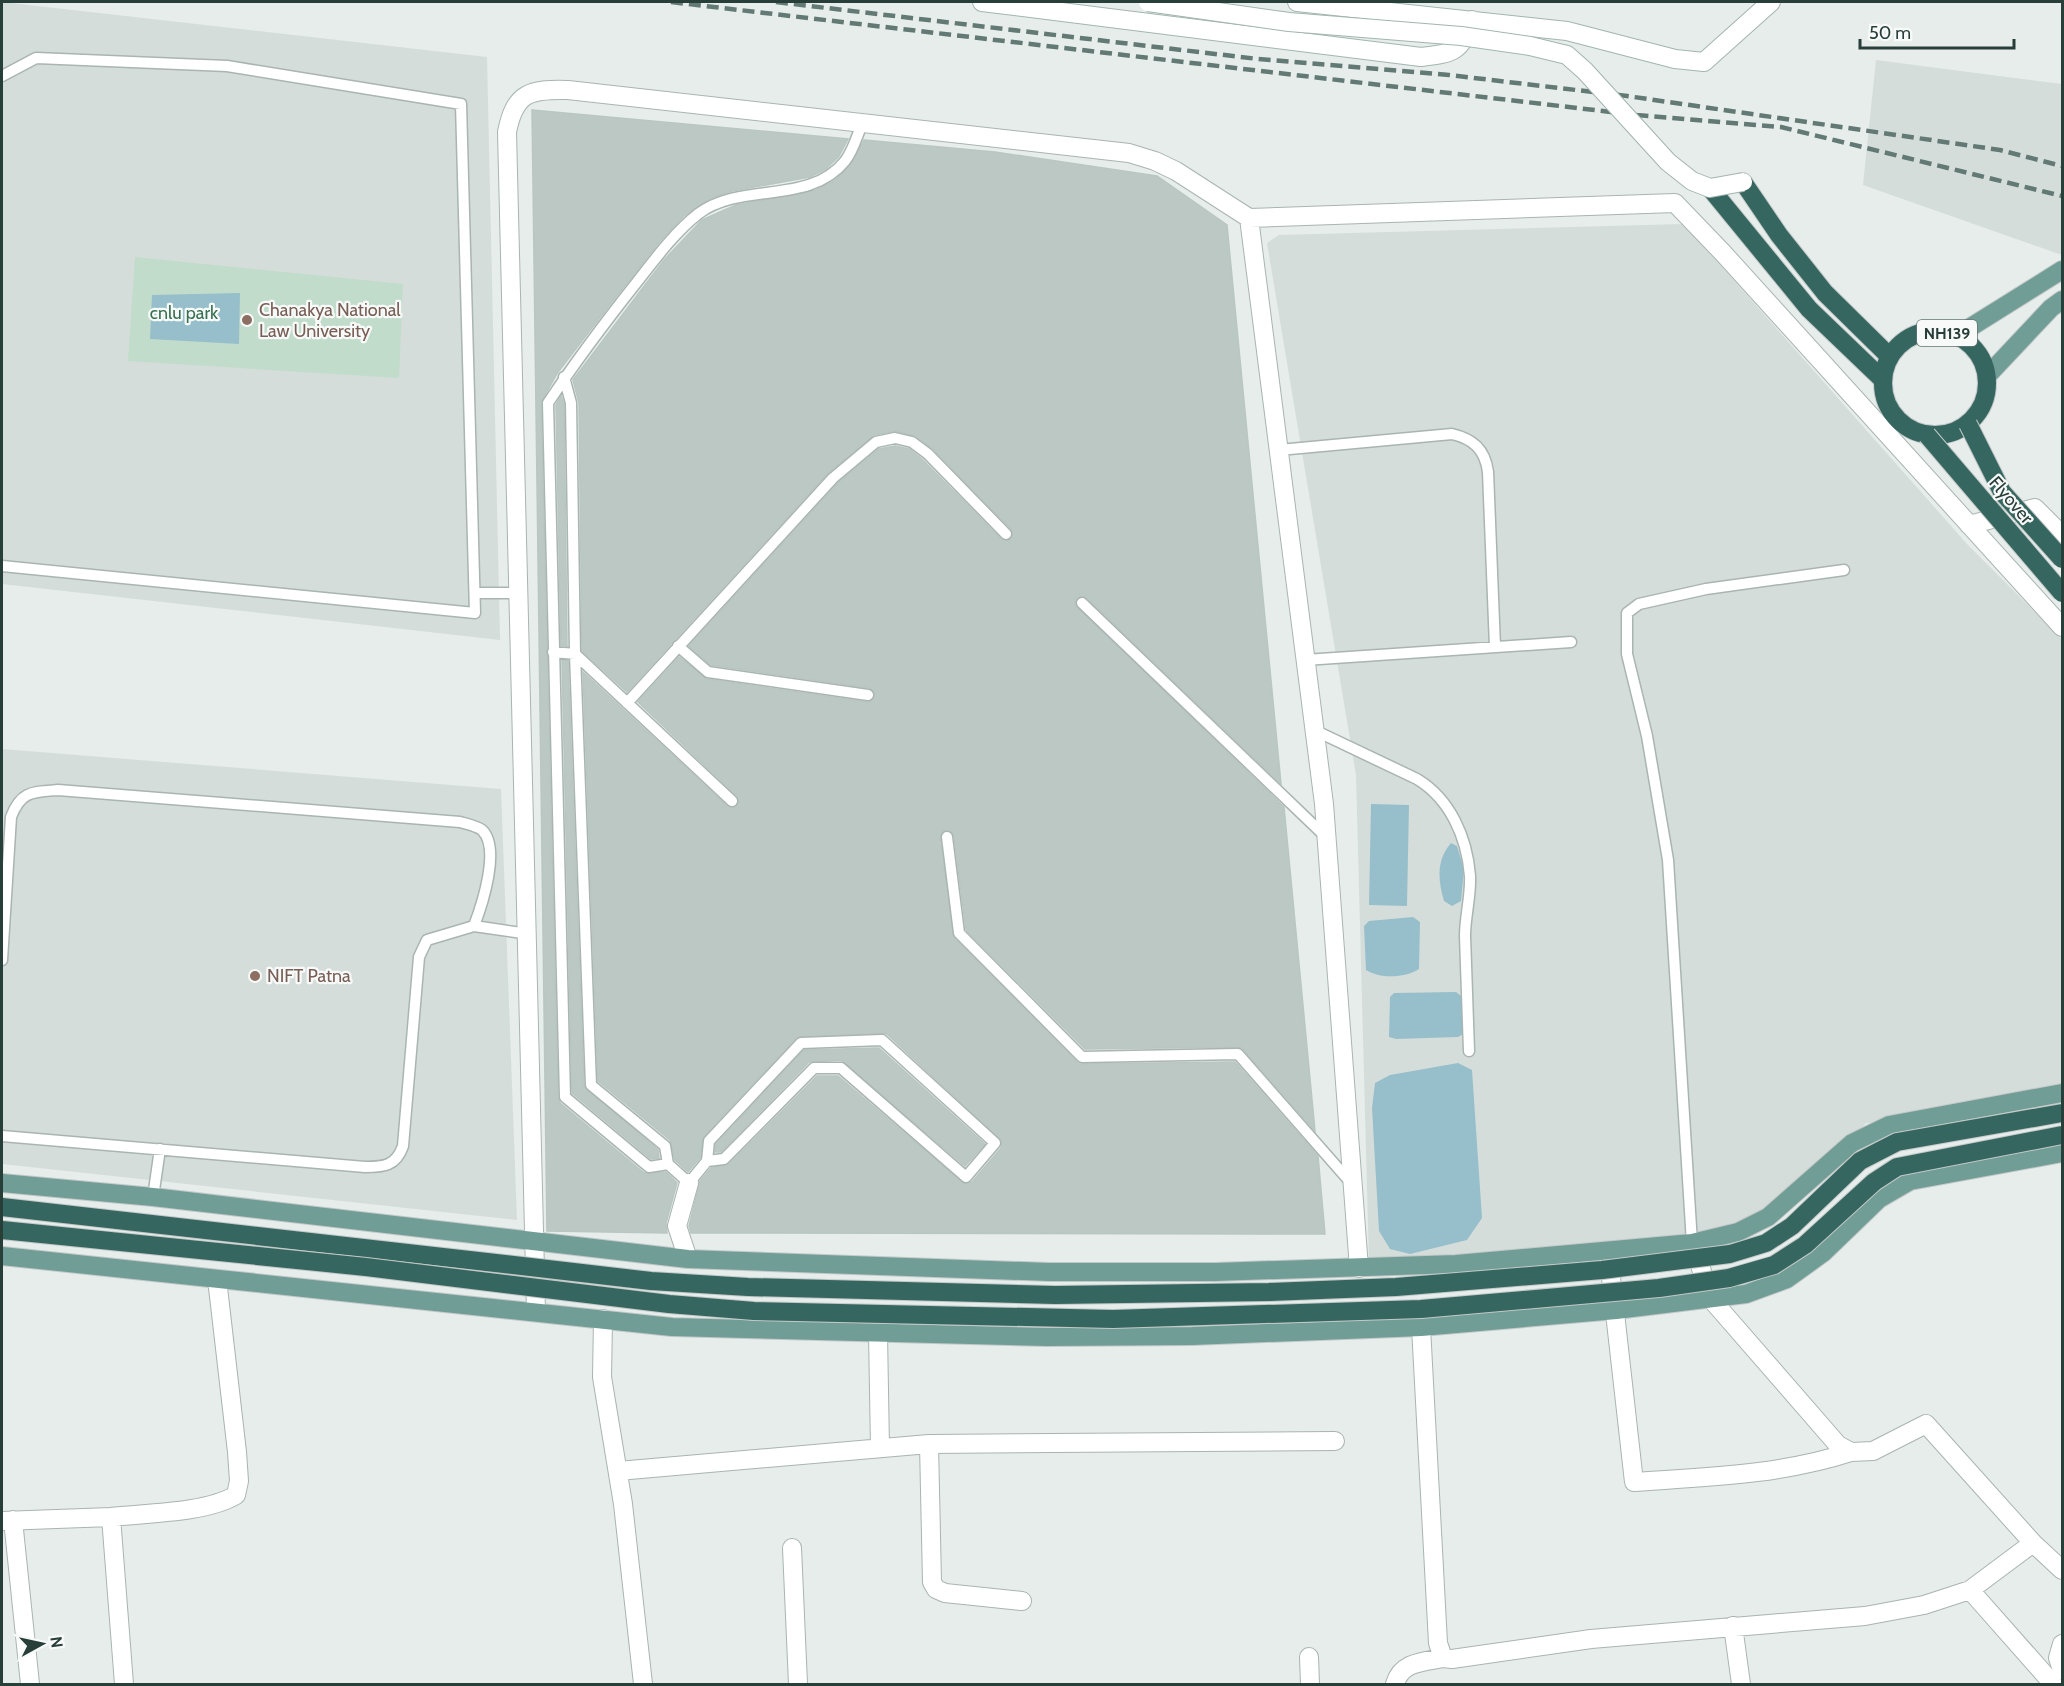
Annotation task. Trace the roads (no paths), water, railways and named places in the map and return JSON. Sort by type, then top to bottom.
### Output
[{"type":"highway","points":[[1710,188],[1809,309],[1882,379],[1889,356],[1825,293],[1779,235],[1743,182]]},
{"type":"highway","name":"NH139","points":[[1889,356],[1907,338],[1924,332],[1932,330],[1958,335],[1978,352],[1987,376]]},
{"type":"highway","points":[[1927,435],[1946,435],[1968,424],[1984,403],[1987,376]]},
{"type":"highway","name":"Flyover","points":[[1882,379],[1886,404],[1900,423],[1927,435],[2062,593]]},
{"type":"highway","name":"Flyover","points":[[1968,424],[2002,492],[2062,559]]},
{"type":"highway","points":[[2,1207],[651,1281],[748,1287],[1055,1295],[1385,1287],[1602,1270],[1730,1254],[1766,1243],[1792,1226],[1860,1161],[1897,1142],[2062,1113]]},
{"type":"highway","points":[[2,1230],[366,1267],[669,1304],[754,1311],[1113,1319],[1296,1315],[1421,1309],[1659,1288],[1729,1278],[1774,1265],[1805,1245],[1867,1188],[1898,1167],[2062,1135]]},
{"type":"main road","points":[[1958,335],[2062,270]]},
{"type":"main road","points":[[1987,376],[2051,308],[2062,300]]},
{"type":"main road","points":[[2,1183],[153,1197],[688,1259],[1049,1272],[1359,1268],[1456,1264],[1692,1242],[1738,1232],[1768,1218],[1852,1143],[1889,1125],[2062,1093]]},
{"type":"main road","points":[[2,1256],[672,1327],[1047,1337],[1181,1336],[1421,1327],[1616,1310],[1746,1294],[1787,1279],[1823,1253],[1879,1199],[1910,1181],[2062,1153]]},
{"type":"street","points":[[982,2],[1421,57],[1448,54],[1462,46],[1472,20]]},
{"type":"street","points":[[1148,2],[1289,22],[1461,36],[1530,46],[1567,55],[1585,71],[1668,162],[1692,181],[1710,188],[1743,182]]},
{"type":"street","points":[[1297,2],[1567,31],[1675,59],[1704,62],[1771,2]]},
{"type":"street","points":[[536,1312],[529,934],[517,593],[507,132],[512,110],[523,96],[544,89],[568,90],[1129,153],[1155,161],[1176,171],[1249,219],[1675,204],[1723,253],[2062,627]]},
{"type":"street","points":[[1249,219],[1327,838],[1359,1268]]},
{"type":"street","points":[[1969,525],[2035,508],[2062,535]]},
{"type":"street","points":[[688,1259],[677,1226],[689,1183]]},
{"type":"street","points":[[1692,1242],[1711,1299],[1827,1434],[1851,1452]]},
{"type":"street","points":[[1608,1251],[1616,1310],[1620,1378],[1634,1482],[1746,1475],[1816,1463],[1851,1452],[1873,1450],[1926,1424],[2032,1543],[2062,1570]]},
{"type":"street","points":[[30,1684],[7,1520],[111,1517],[207,1505],[226,1501],[236,1495],[239,1481],[237,1452],[217,1279]]},
{"type":"street","points":[[603,1319],[602,1377],[618,1471],[643,1684]]},
{"type":"street","points":[[1421,1327],[1438,1643],[1443,1658]]},
{"type":"street","points":[[878,1333],[880,1449]]},
{"type":"street","points":[[618,1471],[929,1444],[1335,1441]]},
{"type":"street","points":[[929,1444],[932,1582],[936,1589],[945,1593],[1022,1601]]},
{"type":"street","points":[[111,1517],[124,1684]]},
{"type":"street","points":[[1395,1684],[1398,1674],[1404,1668],[1443,1658],[1452,1659],[1591,1639],[1865,1616],[1924,1605],[1970,1590],[2032,1543]]},
{"type":"street","points":[[792,1548],[798,1684]]},
{"type":"street","points":[[1970,1590],[2053,1684]]},
{"type":"street","points":[[1733,1626],[1741,1684]]},
{"type":"street","points":[[2062,1644],[2058,1658],[2062,1670]]},
{"type":"street","points":[[1309,1657],[1310,1684]]},
{"type":"lane","points":[[2,76],[36,58],[227,66],[461,104],[476,613],[2,566]]},
{"type":"lane","points":[[668,1164],[649,1167],[565,1097],[548,403],[564,377],[659,254],[696,215],[710,206],[729,199],[787,191],[810,185],[830,176],[845,161],[862,124]]},
{"type":"lane","points":[[564,377],[571,403],[575,654],[591,1085],[665,1146],[668,1164],[689,1183],[707,1161],[709,1141],[801,1042],[882,1040],[995,1143],[966,1177],[841,1068],[814,1068],[724,1159],[707,1161]]},
{"type":"lane","points":[[1279,450],[1452,434],[1465,438],[1478,446],[1486,458],[1488,472],[1495,647]]},
{"type":"lane","points":[[627,703],[833,478],[876,442],[895,438],[912,442],[928,454],[1006,534]]},
{"type":"lane","points":[[1692,1242],[1668,860],[1647,736],[1627,654],[1627,614],[1639,604],[1706,589],[1844,570]]},
{"type":"lane","points":[[475,593],[517,593]]},
{"type":"lane","points":[[1082,603],[1327,838]]},
{"type":"lane","points":[[1305,660],[1571,642]]},
{"type":"lane","points":[[678,646],[708,672],[868,695]]},
{"type":"lane","points":[[553,652],[575,654],[732,801]]},
{"type":"lane","points":[[1314,730],[1417,779],[1433,789],[1449,810],[1464,842],[1470,877],[1465,926],[1469,1051]]},
{"type":"lane","points":[[2,960],[11,817],[17,801],[28,794],[58,789],[460,822],[480,828],[488,838],[490,867],[474,926]]},
{"type":"lane","points":[[947,837],[959,933],[1082,1057],[1238,1054],[1353,1185]]},
{"type":"lane","points":[[2,1136],[365,1167],[392,1164],[399,1157],[403,1146],[418,957],[427,940],[474,926],[529,934]]},
{"type":"lane","points":[[153,1197],[160,1149]]},
{"type":"water","points":[[240,293],[239,344],[150,339],[152,295]]},
{"type":"water","points":[[1371,804],[1409,805],[1407,906],[1369,905]]},
{"type":"water","points":[[1451,843],[1457,846],[1464,869],[1461,901],[1452,906],[1444,901],[1440,886],[1443,856]]},
{"type":"water","points":[[1413,917],[1420,922],[1419,969],[1407,974],[1392,976],[1378,975],[1366,970],[1364,926],[1369,921]]},
{"type":"water","points":[[1456,992],[1466,1000],[1467,1032],[1458,1037],[1396,1039],[1389,1037],[1390,997],[1394,993]]},
{"type":"water","points":[[1458,1063],[1472,1070],[1482,1218],[1467,1240],[1410,1254],[1390,1249],[1379,1231],[1372,1108],[1375,1083],[1390,1075]]},
{"type":"railway","points":[[671,2],[1637,115],[1781,127],[2062,196]]},
{"type":"railway","points":[[776,2],[1258,59],[1449,75],[1627,96],[2000,150],[2062,166]]},
{"type":"place","name":"Chanakya National Law University","points":[[247,320]]},
{"type":"place","name":"NIFT Patna","points":[[255,976]]},
{"type":"park label","name":"cnlu park","points":[[184,313]]}]
